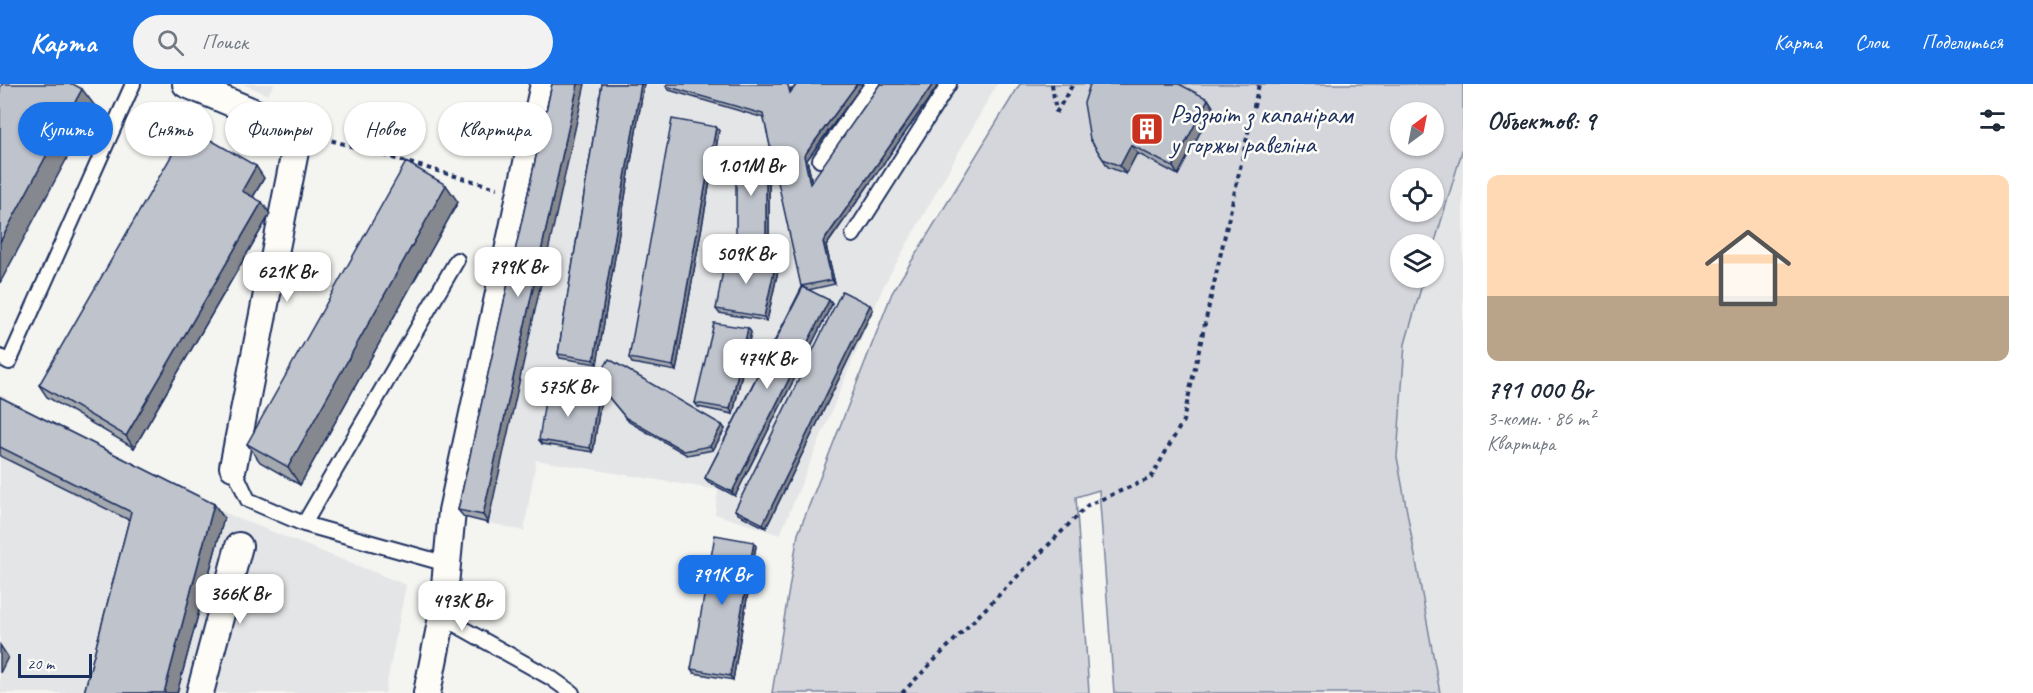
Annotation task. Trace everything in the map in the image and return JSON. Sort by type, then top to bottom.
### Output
[{"type":"street","points":[[186,84],[229,102]]},
{"type":"street","points":[[427,693],[442,617],[452,511],[522,195],[544,84]]},
{"type":"street","points":[[233,467],[294,156]]},
{"type":"street","points":[[200,693],[239,546]]},
{"type":"lane","points":[[0,357],[9,362],[133,84]]},
{"type":"lane","points":[[820,160],[872,84]]},
{"type":"lane","points":[[853,235],[949,84]]},
{"type":"lane","points":[[304,524],[457,260]]},
{"type":"lane","points":[[233,467],[248,500],[304,524],[447,564]]},
{"type":"lane","points":[[442,617],[551,678],[572,693]]},
{"type":"path","points":[[1052,84],[1056,113],[1073,84]]},
{"type":"path","points":[[902,693],[1088,505],[1151,478],[1183,421],[1258,84]]},
{"type":"path","points":[[332,140],[522,195]]},
{"type":"shaded area","points":[[243,84],[274,84],[268,95]]},
{"type":"shaded area","points":[[560,84],[997,84],[884,285],[780,535],[715,514],[718,490],[536,460],[524,531],[464,517],[544,156],[552,156],[552,120]]},
{"type":"shaded area","points":[[1020,84],[1463,84],[1463,148],[1444,212],[1444,168],[1390,168],[1390,222],[1441,222],[1437,234],[1390,234],[1390,288],[1421,288],[1405,344],[1397,457],[1440,693],[1114,693],[1099,490],[1076,497],[1089,693],[772,693],[798,534],[892,293]]},
{"type":"shaded area","points":[[1463,149],[1463,693],[1440,693],[1397,457],[1405,344],[1421,288],[1444,288],[1444,234],[1437,234],[1441,222],[1444,222],[1444,212]]},
{"type":"shaded area","points":[[0,410],[235,517],[406,585],[385,693],[0,693]]},
{"type":"building","points":[[2,84],[73,84],[82,89],[75,102],[18,102],[18,156],[46,156],[0,242],[0,88]]},
{"type":"building","points":[[552,84],[578,84],[483,515],[458,510],[536,156],[552,156],[552,102],[548,102]]},
{"type":"building","points":[[602,84],[641,84],[594,360],[558,354]]},
{"type":"building","points":[[667,84],[786,84],[790,93],[797,84],[857,84],[804,156],[810,184],[880,84],[933,84],[823,242],[832,280],[801,286],[763,114],[666,86]]},
{"type":"building","name":"Рэдзюіт з капанірам у горжы равеліна","points":[[1090,84],[1179,84],[1208,99],[1173,167],[1131,145],[1120,166],[1103,159],[1090,139],[1084,103]]},
{"type":"building","points":[[672,119],[716,127],[673,366],[629,358]]},
{"type":"building","points":[[213,141],[225,148],[225,156],[239,156],[256,166],[242,191],[262,202],[126,436],[39,385],[171,156],[213,156]]},
{"type":"building","points":[[736,154],[766,154],[766,240],[736,240]]},
{"type":"building","points":[[406,162],[446,185],[288,467],[247,444]]},
{"type":"building","points":[[726,254],[776,262],[764,317],[716,309]]},
{"type":"building","points":[[803,287],[829,300],[732,492],[705,478]]},
{"type":"building","points":[[842,291],[870,305],[763,524],[735,510]]},
{"type":"building","points":[[714,323],[748,328],[730,409],[695,403]]},
{"type":"building","points":[[609,359],[722,425],[710,446],[684,451],[626,418],[596,382]]},
{"type":"building","points":[[547,387],[598,395],[590,448],[539,440]]},
{"type":"building","points":[[0,397],[214,504],[164,693],[84,693],[131,512],[0,447]]},
{"type":"building","points":[[715,535],[754,542],[730,676],[691,669]]},
{"type":"place","name":"Рэдзюіт з капанірам у горжы равеліна","points":[[1147,129]]}]
